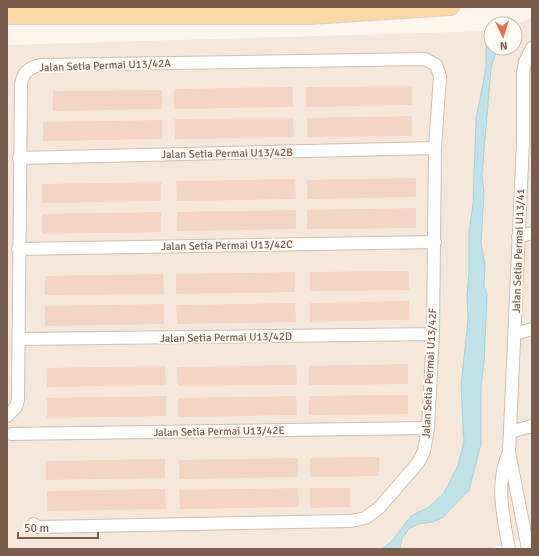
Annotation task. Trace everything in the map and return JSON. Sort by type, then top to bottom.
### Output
[{"type":"main road","points":[[7,16],[310,16],[451,7]]},
{"type":"street","name":"Jalan Setia Permai U13/41","points":[[528,549],[509,452],[518,237],[527,140],[523,73],[525,62],[531,49]]},
{"type":"street","name":"Jalan Setia Permai U13/42A","points":[[7,416],[16,407],[18,400],[18,249],[21,84],[22,77],[27,71],[40,65],[418,59],[432,61],[436,65]]},
{"type":"street","name":"Jalan Setia Permai U13/42F","points":[[33,524],[38,527],[351,521],[365,518],[379,508],[418,463],[424,451],[428,428],[433,334],[435,148],[440,76],[436,65]]},
{"type":"street","name":"Jalan Setia Permai U13/42B","points":[[19,158],[435,148]]},
{"type":"street","points":[[518,237],[532,233]]},
{"type":"street","name":"Jalan Setia Permai U13/42C","points":[[18,249],[435,242]]},
{"type":"street","points":[[515,334],[532,329]]},
{"type":"street","name":"Jalan Setia Permai U13/42D","points":[[18,339],[433,334]]},
{"type":"street","points":[[7,416],[12,424],[9,437]]},
{"type":"street","points":[[510,432],[532,426]]},
{"type":"street","name":"Jalan Setia Permai U13/42E","points":[[9,437],[428,428]]},
{"type":"street","name":"Jalan Setia Permai U13/41","points":[[509,452],[504,463],[501,507],[509,549]]},
{"type":"shaded area","points":[[532,18],[532,536],[489,549],[7,549],[7,45],[483,31],[483,56],[523,56],[523,21]]},
{"type":"water","points":[[486,56],[495,56],[491,68],[482,175],[484,192],[481,243],[485,264],[484,286],[487,295],[484,362],[481,386],[481,444],[469,490],[442,518],[432,522],[418,524],[409,529],[402,538],[400,549],[382,549],[392,541],[411,516],[429,507],[444,493],[458,465],[464,442],[461,386],[468,320],[467,295],[469,273],[469,232],[473,204],[476,119],[486,68]]},
{"type":"building","points":[[412,86],[412,105],[306,107],[306,87]]},
{"type":"building","points":[[293,87],[293,107],[174,109],[174,89]]},
{"type":"building","points":[[162,90],[162,109],[53,111],[53,91]]},
{"type":"building","points":[[412,116],[412,136],[307,137],[307,118]]},
{"type":"building","points":[[293,118],[294,137],[175,139],[174,119]]},
{"type":"building","points":[[162,120],[162,139],[43,141],[43,122]]},
{"type":"building","points":[[416,178],[416,197],[307,199],[307,180]]},
{"type":"building","points":[[295,179],[296,199],[177,201],[176,181]]},
{"type":"building","points":[[161,182],[161,201],[42,203],[42,184]]},
{"type":"building","points":[[416,208],[416,228],[307,229],[307,210]]},
{"type":"building","points":[[296,210],[296,229],[177,231],[177,212]]},
{"type":"building","points":[[161,212],[161,232],[42,234],[42,214]]},
{"type":"building","points":[[409,271],[409,290],[310,291],[310,272]]},
{"type":"building","points":[[295,272],[295,292],[176,294],[176,274]]},
{"type":"building","points":[[163,274],[164,294],[45,295],[45,276]]},
{"type":"building","points":[[409,301],[410,320],[310,322],[310,303]]},
{"type":"building","points":[[295,303],[296,322],[177,324],[176,305]]},
{"type":"building","points":[[164,304],[164,324],[45,326],[45,306]]},
{"type":"building","points":[[408,364],[408,384],[309,385],[309,366]]},
{"type":"building","points":[[296,365],[297,385],[178,386],[177,367]]},
{"type":"building","points":[[165,366],[166,385],[47,387],[46,368]]},
{"type":"building","points":[[408,395],[408,414],[309,415],[309,396]]},
{"type":"building","points":[[166,396],[166,416],[47,418],[47,398]]},
{"type":"building","points":[[296,396],[297,415],[178,417],[178,398]]},
{"type":"building","points":[[379,457],[379,476],[310,477],[310,458]]},
{"type":"building","points":[[298,458],[298,477],[179,479],[179,460]]},
{"type":"building","points":[[165,459],[165,478],[46,480],[46,461]]},
{"type":"building","points":[[298,488],[299,507],[180,509],[179,490]]},
{"type":"building","points":[[310,488],[350,488],[350,507],[310,508]]},
{"type":"building","points":[[165,489],[166,509],[47,511],[47,491]]}]
